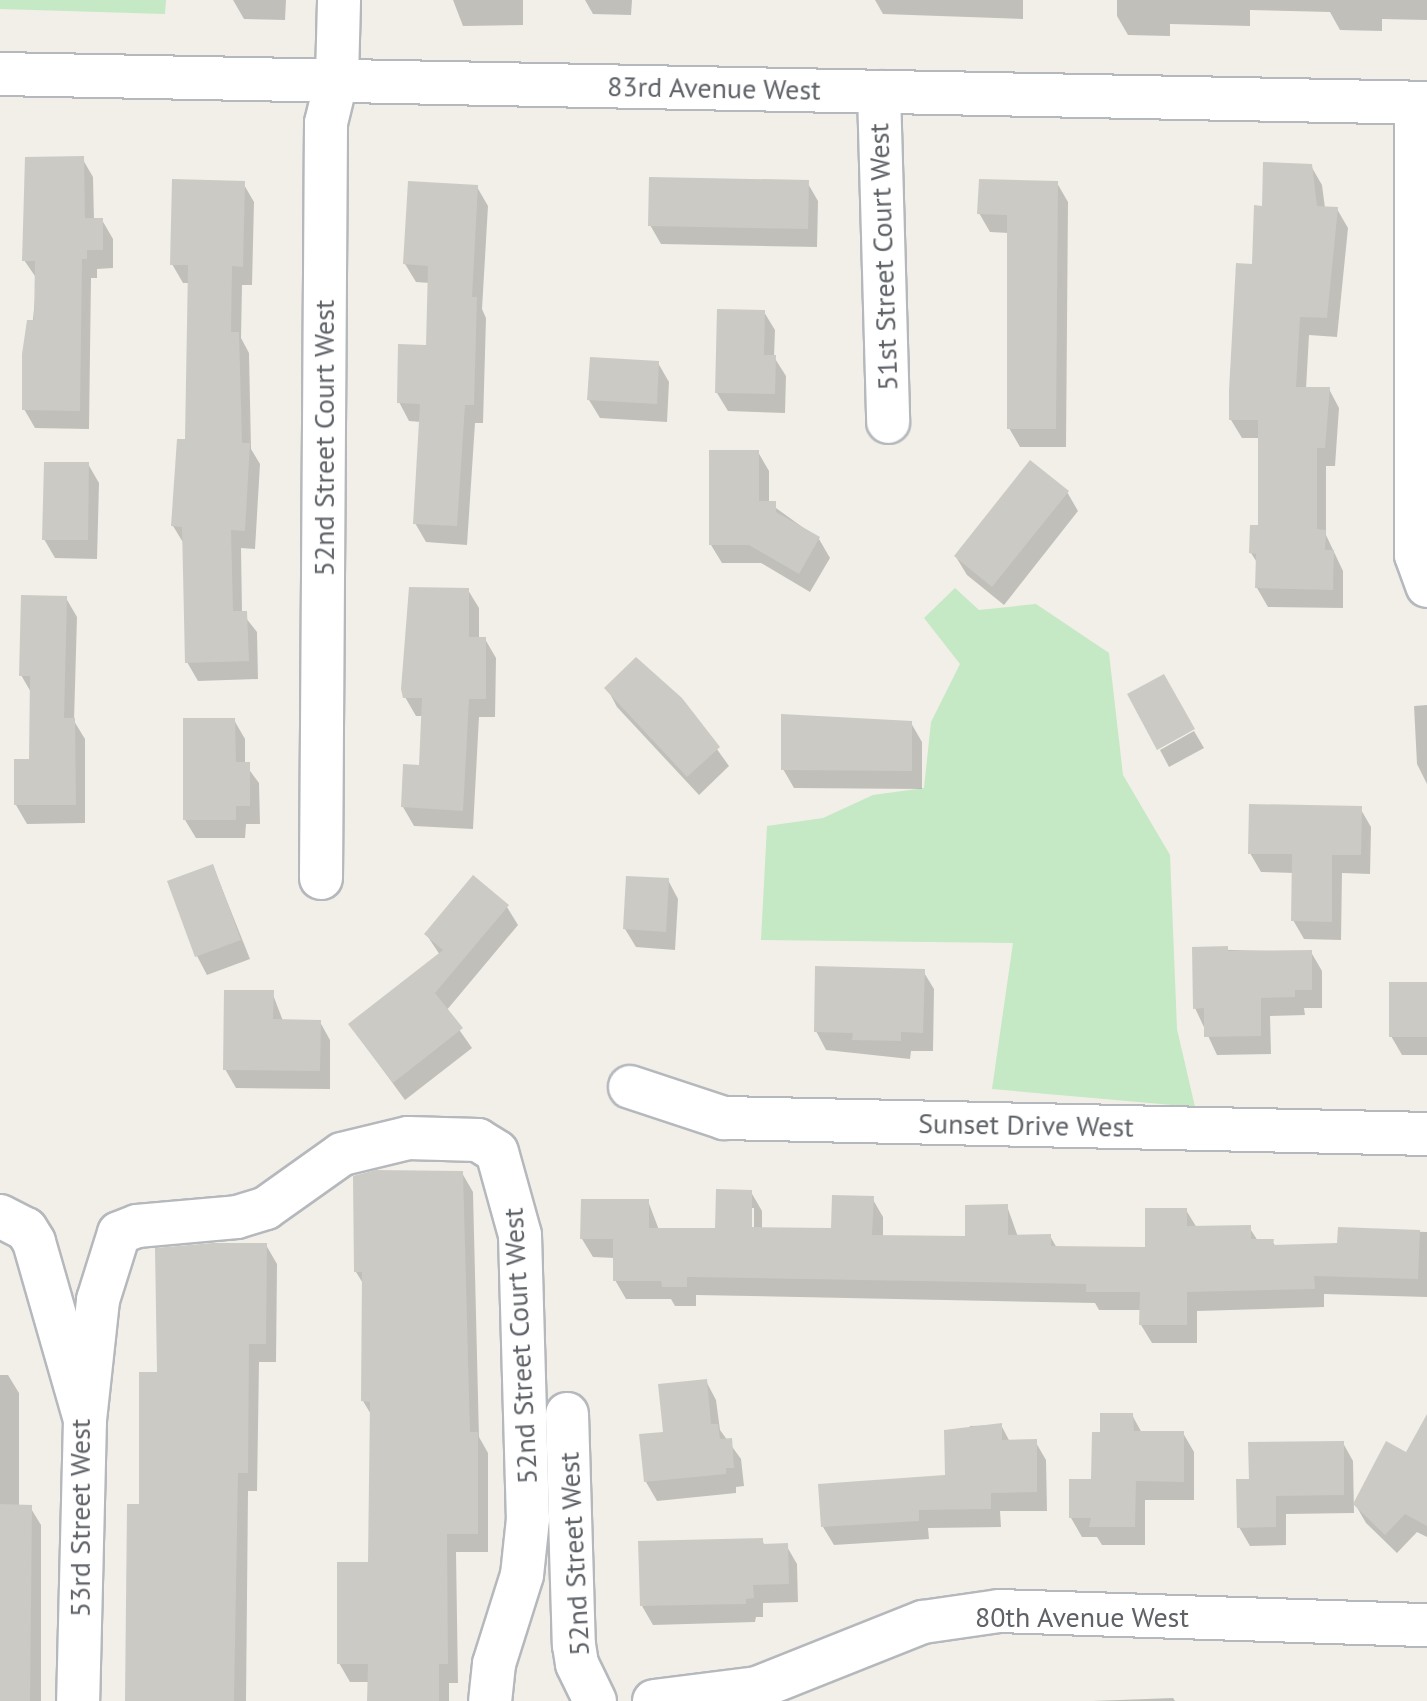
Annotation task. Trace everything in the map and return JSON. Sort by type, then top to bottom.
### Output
[{"type":"street","name":"52nd Street Court West","points":[[321,878],[326,123],[337,78],[339,0]]},
{"type":"street","name":"83rd Avenue West","points":[[0,74],[337,78],[1421,103]]},
{"type":"street","name":"51st Street Court West","points":[[879,92],[888,422]]},
{"type":"street","points":[[1421,103],[1416,555],[1427,586]]},
{"type":"street","name":"Sunset Drive West","points":[[630,1087],[724,1118],[1427,1134]]},
{"type":"street","name":"52nd Street Court West","points":[[85,1420],[98,1300],[119,1233],[137,1226],[237,1217],[266,1208],[342,1154],[408,1138],[478,1140],[497,1152],[509,1182],[520,1235],[528,1519],[522,1575],[494,1664],[490,1701]]},
{"type":"street","name":"53rd Street West","points":[[0,1216],[26,1229],[34,1242],[85,1420],[78,1701]]},
{"type":"street","name":"52nd Street West","points":[[567,1414],[574,1645],[593,1696]]},
{"type":"street","name":"80th Avenue West","points":[[654,1701],[757,1688],[923,1622],[999,1611],[1427,1625]]},
{"type":"green space","points":[[0,0],[166,0],[165,14],[0,9]]},
{"type":"green space","points":[[955,588],[979,610],[1036,604],[1109,653],[1123,775],[1170,855],[1177,1029],[1195,1107],[992,1089],[1013,943],[761,940],[767,826],[823,818],[873,795],[924,788],[931,722],[960,664],[924,618]]},
{"type":"building","points":[[84,156],[85,218],[103,218],[103,250],[87,250],[87,259],[82,259],[80,411],[22,410],[22,354],[27,320],[34,320],[35,261],[22,261],[25,157]]},
{"type":"building","points":[[1263,162],[1312,164],[1317,206],[1338,207],[1327,318],[1300,317],[1296,387],[1330,387],[1325,448],[1317,448],[1317,529],[1326,530],[1325,550],[1334,550],[1333,590],[1255,588],[1256,554],[1249,553],[1250,525],[1258,525],[1258,420],[1229,420],[1229,391],[1236,263],[1252,264],[1254,205],[1262,206]]},
{"type":"building","points":[[649,177],[809,180],[808,229],[648,226]]},
{"type":"building","points":[[172,179],[245,181],[243,267],[232,266],[231,332],[239,332],[242,443],[250,443],[245,531],[231,530],[233,611],[247,611],[249,661],[185,663],[182,527],[171,526],[177,439],[185,439],[188,265],[170,265]]},
{"type":"building","points":[[979,179],[1058,181],[1056,429],[1007,429],[1007,215],[977,214]]},
{"type":"building","points":[[408,181],[478,185],[472,297],[477,297],[474,405],[465,405],[457,526],[413,524],[420,404],[397,403],[398,344],[426,345],[428,266],[403,264]]},
{"type":"building","points":[[717,309],[765,310],[764,355],[776,355],[775,394],[715,393]]},
{"type":"building","points":[[590,357],[659,361],[657,404],[587,400]]},
{"type":"building","points":[[709,450],[759,450],[759,501],[776,501],[776,512],[820,537],[799,574],[749,545],[709,545]]},
{"type":"building","points":[[1030,460],[1069,491],[992,587],[954,556]]},
{"type":"building","points":[[44,462],[89,462],[88,540],[42,540]]},
{"type":"building","points":[[409,587],[469,588],[469,637],[486,637],[486,699],[469,699],[463,811],[401,807],[403,764],[419,765],[422,698],[403,698],[401,689]]},
{"type":"building","points":[[21,595],[67,596],[64,718],[75,718],[76,805],[14,805],[14,759],[29,759],[30,676],[19,676]]},
{"type":"building","points":[[636,657],[682,698],[720,747],[687,777],[604,688]]},
{"type":"building","points":[[1164,674],[1195,729],[1157,750],[1127,694]]},
{"type":"building","points":[[781,714],[912,721],[912,771],[781,770]]},
{"type":"building","points":[[183,718],[235,718],[236,762],[250,762],[250,806],[236,806],[236,820],[183,820]]},
{"type":"building","points":[[1249,804],[1362,806],[1361,855],[1332,855],[1332,922],[1291,921],[1292,854],[1248,854]]},
{"type":"building","points":[[213,864],[241,940],[195,957],[167,881]]},
{"type":"building","points":[[473,875],[509,905],[435,993],[463,1028],[393,1083],[348,1024],[443,950],[424,934]]},
{"type":"building","points":[[626,876],[669,878],[666,932],[623,929]]},
{"type":"building","points":[[1228,946],[1228,951],[1312,950],[1312,990],[1295,990],[1295,997],[1261,998],[1261,1036],[1204,1037],[1204,1008],[1193,1009],[1192,947]]},
{"type":"building","points":[[815,966],[925,969],[923,1033],[901,1032],[901,1041],[852,1040],[853,1033],[814,1032]]},
{"type":"building","points":[[1389,982],[1427,982],[1427,1037],[1389,1037]]},
{"type":"building","points":[[224,990],[274,990],[273,1019],[321,1020],[320,1071],[223,1070]]},
{"type":"building","points":[[376,1170],[463,1171],[470,1432],[478,1432],[478,1534],[447,1534],[448,1664],[439,1664],[439,1701],[367,1701],[368,1664],[337,1664],[337,1562],[368,1562],[370,1402],[361,1401],[362,1272],[354,1272],[353,1176]]},
{"type":"building","points":[[716,1189],[752,1190],[752,1227],[831,1228],[832,1195],[874,1196],[872,1235],[965,1236],[965,1205],[1008,1204],[1008,1235],[1051,1234],[1051,1246],[1145,1247],[1145,1208],[1187,1208],[1187,1226],[1251,1225],[1251,1239],[1274,1239],[1273,1245],[1337,1243],[1338,1227],[1420,1230],[1418,1279],[1314,1276],[1315,1289],[1187,1292],[1187,1325],[1139,1325],[1140,1292],[1086,1292],[1086,1284],[687,1277],[687,1287],[662,1287],[661,1281],[613,1281],[613,1239],[580,1239],[581,1199],[649,1199],[649,1228],[715,1228]]},
{"type":"building","points":[[212,1243],[267,1243],[266,1344],[249,1344],[248,1473],[238,1473],[234,1701],[125,1701],[127,1504],[139,1504],[139,1372],[157,1372],[155,1248]]},
{"type":"building","points":[[707,1379],[711,1424],[718,1424],[720,1439],[732,1438],[734,1468],[726,1468],[726,1474],[644,1482],[639,1434],[663,1432],[658,1384]]},
{"type":"building","points":[[1100,1413],[1133,1413],[1134,1431],[1184,1431],[1184,1482],[1136,1481],[1135,1527],[1089,1527],[1091,1518],[1069,1518],[1069,1479],[1091,1479],[1092,1432],[1100,1432]]},
{"type":"building","points":[[1427,1414],[1427,1526],[1405,1514],[1385,1535],[1353,1504],[1386,1441],[1406,1452]]},
{"type":"building","points":[[1002,1423],[1002,1440],[1037,1439],[1037,1492],[991,1493],[991,1509],[919,1510],[919,1521],[821,1527],[818,1484],[945,1475],[944,1430]]},
{"type":"building","points":[[1344,1441],[1344,1495],[1276,1496],[1276,1527],[1237,1528],[1236,1479],[1249,1479],[1248,1442]]},
{"type":"building","points":[[0,1504],[32,1505],[30,1701],[0,1701]]},
{"type":"building","points":[[763,1538],[763,1544],[788,1543],[789,1584],[753,1585],[754,1598],[746,1599],[746,1604],[640,1606],[638,1541]]}]
